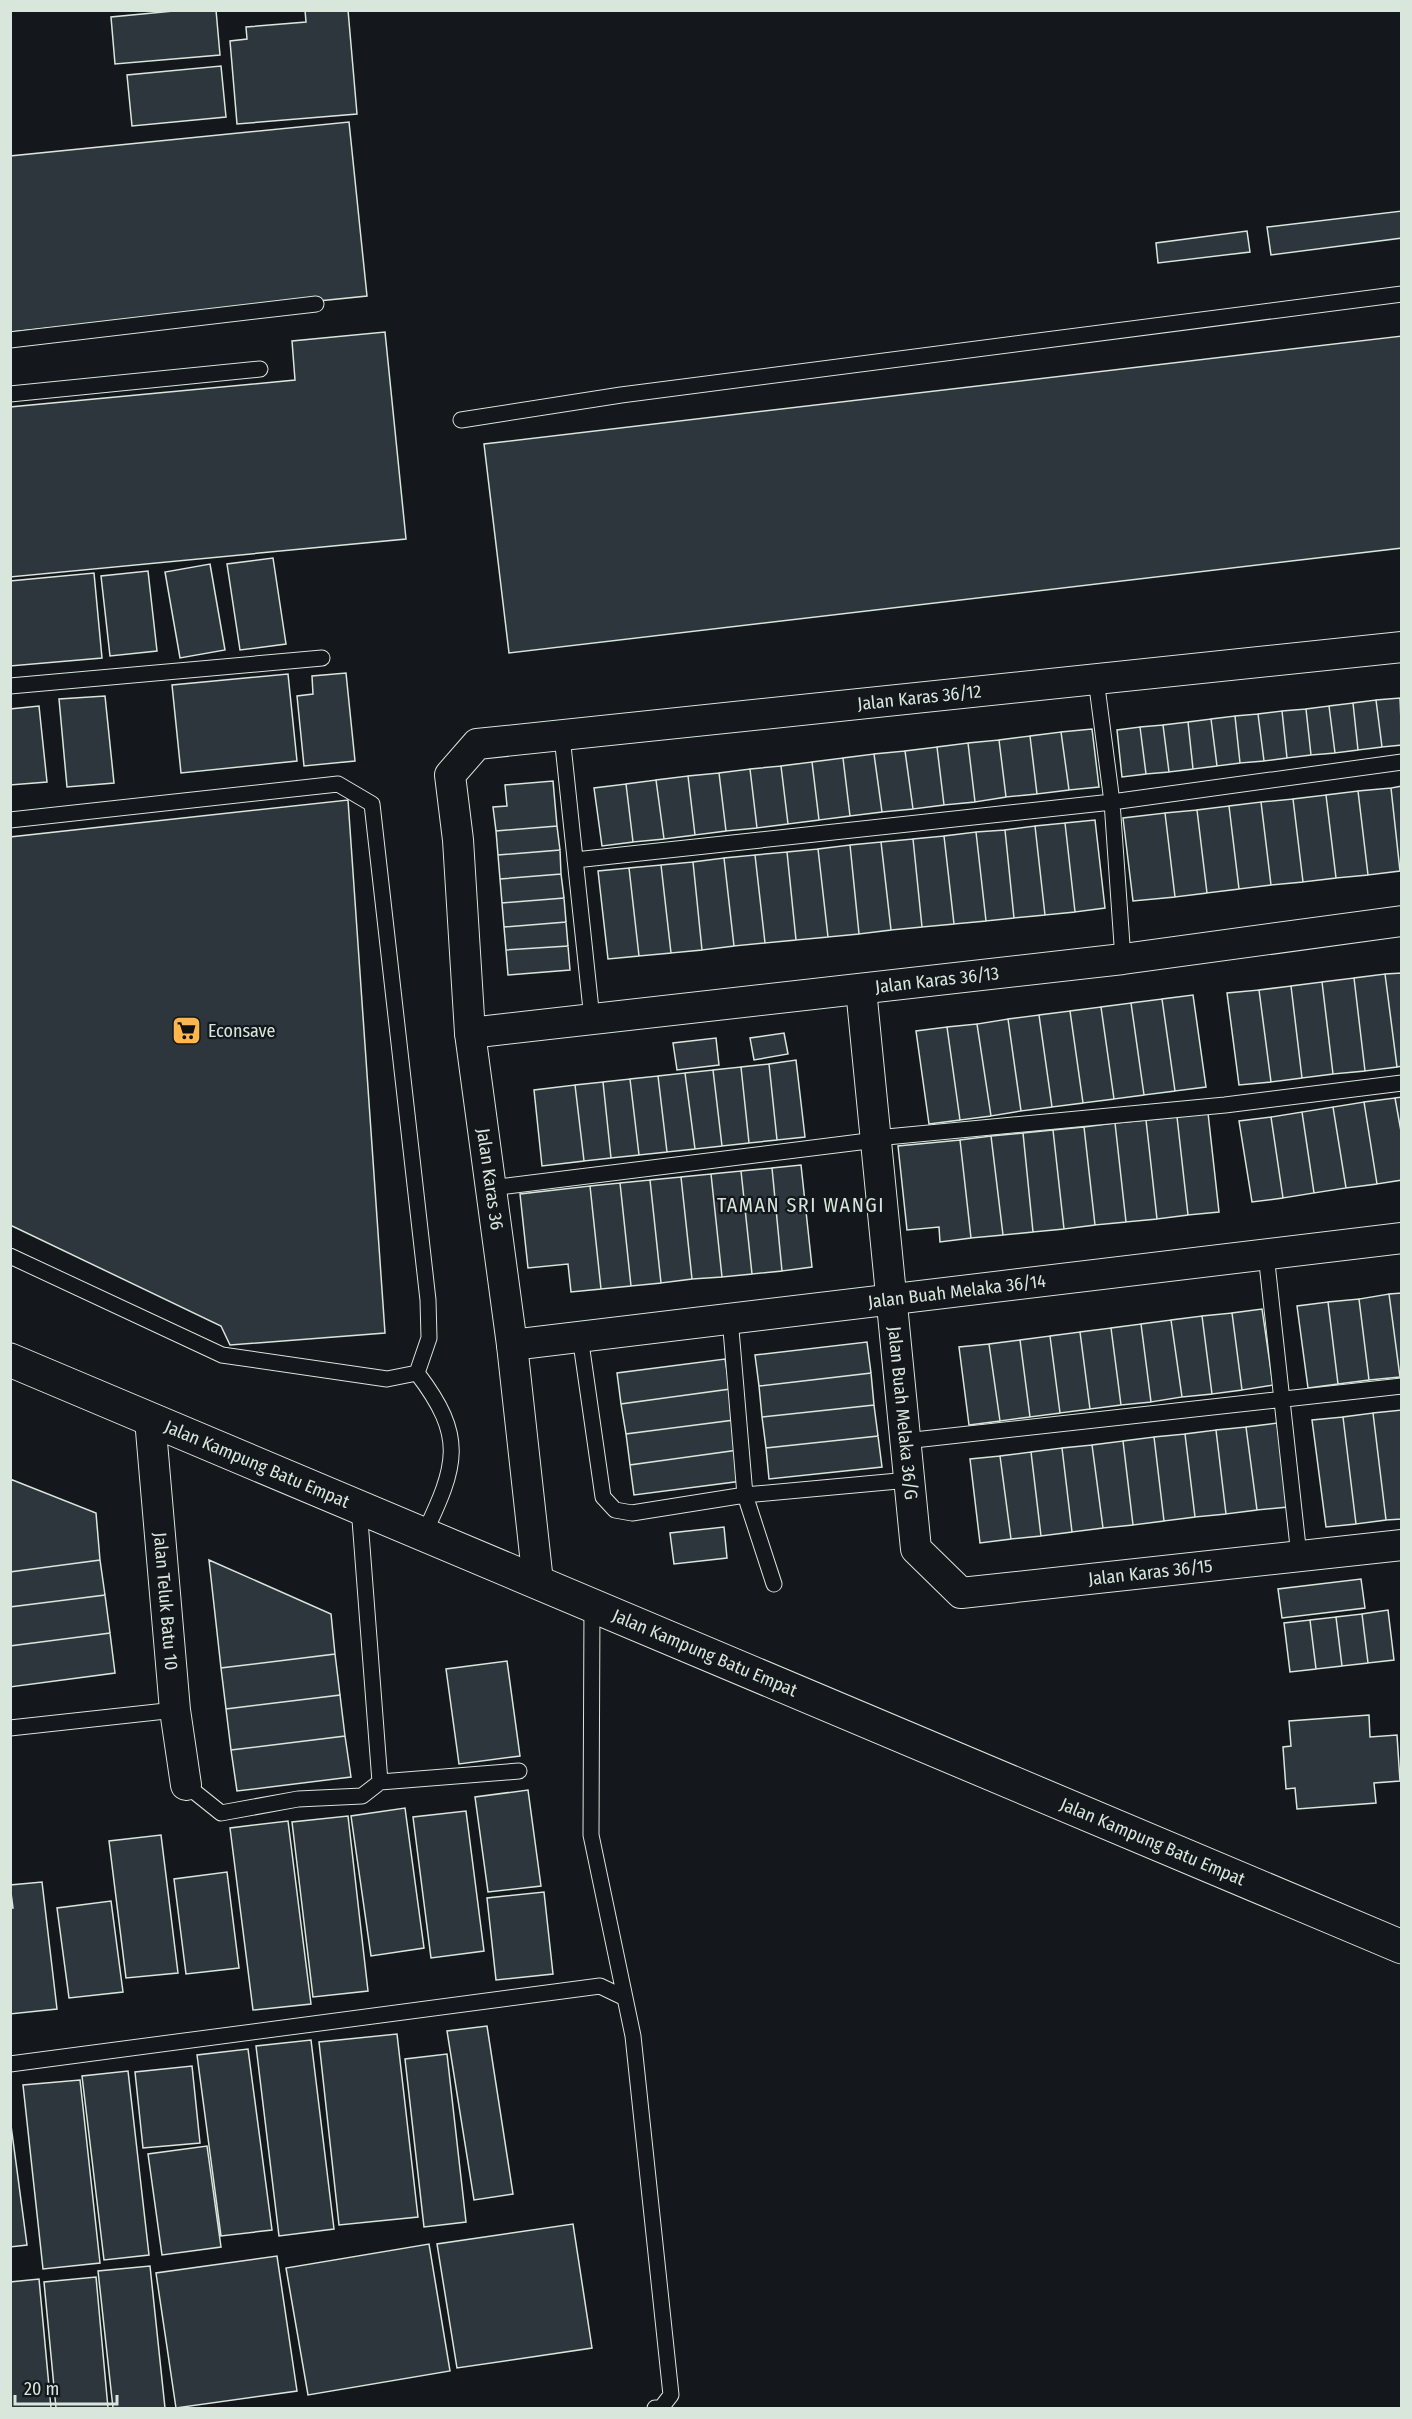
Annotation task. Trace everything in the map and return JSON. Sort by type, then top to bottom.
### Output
[{"type":"main road","name":"Jalan Kampung Batu Empat","points":[[10,1360],[1401,1947]]},
{"type":"street","name":"Jalan Karas 36/12","points":[[450,775],[477,744],[1401,647]]},
{"type":"street","name":"Jalan Karas 36","points":[[450,775],[458,840],[470,1033],[512,1345],[538,1582]]},
{"type":"street","name":"Jalan Karas 36/13","points":[[470,1033],[1123,959],[1401,921]]},
{"type":"street","name":"Jalan Buah Melaka 36/G","points":[[861,989],[916,1549]]},
{"type":"street","name":"Jalan Buah Melaka 36/14","points":[[512,1345],[1401,1238]]},
{"type":"street","name":"Jalan Teluk Batu 10","points":[[150,1419],[175,1710],[186,1785]]},
{"type":"street","name":"Jalan Karas 36/15","points":[[916,1549],[961,1593],[1401,1545]]},
{"type":"lane","points":[[461,420],[621,395],[1401,294]]},
{"type":"lane","points":[[10,340],[316,304]]},
{"type":"lane","points":[[10,394],[260,369]]},
{"type":"lane","points":[[10,686],[322,658]]},
{"type":"lane","points":[[1096,679],[1112,802],[1123,959]]},
{"type":"lane","points":[[562,736],[592,1019]]},
{"type":"lane","points":[[575,860],[1112,802],[1401,762]]},
{"type":"lane","points":[[10,820],[338,784],[372,804],[428,1300],[429,1338],[417,1373]]},
{"type":"lane","points":[[491,1188],[868,1141],[876,1138],[1225,1105],[1401,1083]]},
{"type":"lane","points":[[1266,1254],[1299,1556]]},
{"type":"lane","points":[[10,1257],[222,1355],[387,1379],[417,1373]]},
{"type":"lane","points":[[730,1318],[745,1495],[774,1584]]},
{"type":"lane","points":[[580,1336],[603,1497],[615,1510],[632,1513],[745,1495],[909,1480]]},
{"type":"lane","points":[[417,1373],[439,1401],[453,1449],[446,1489],[424,1534]]},
{"type":"lane","points":[[905,1441],[1401,1386]]},
{"type":"lane","points":[[359,1507],[380,1782]]},
{"type":"lane","points":[[592,1605],[591,1834],[633,2036],[670,2374],[671,2395],[659,2408]]},
{"type":"lane","points":[[10,1728],[175,1710]]},
{"type":"lane","points":[[186,1785],[221,1813],[298,1799],[362,1796],[380,1782],[519,1771]]},
{"type":"lane","points":[[10,2064],[600,1986],[623,1996]]},
{"type":"building","points":[[184,10],[216,10],[220,55],[115,64],[111,17]]},
{"type":"building","points":[[305,10],[348,10],[357,114],[237,124],[230,41],[247,39],[246,27],[306,22]]},
{"type":"building","points":[[221,66],[226,117],[132,126],[127,75]]},
{"type":"building","points":[[349,122],[367,296],[10,332],[10,156]]},
{"type":"building","points":[[1402,211],[1402,238],[1271,255],[1267,227]]},
{"type":"building","points":[[1247,231],[1250,252],[1158,263],[1156,243]]},
{"type":"building","points":[[385,332],[406,539],[10,577],[10,407],[295,380],[292,341]]},
{"type":"building","points":[[1402,336],[1402,548],[509,653],[484,444]]},
{"type":"building","points":[[273,558],[286,644],[240,650],[227,564]]},
{"type":"building","points":[[210,564],[225,650],[180,658],[165,572]]},
{"type":"building","points":[[148,571],[157,651],[110,656],[101,576]]},
{"type":"building","points":[[94,573],[102,658],[10,666],[10,581]]},
{"type":"building","points":[[346,673],[355,761],[304,766],[297,696],[313,694],[312,676]]},
{"type":"building","points":[[288,674],[297,761],[181,773],[172,685]]},
{"type":"building","points":[[105,696],[114,783],[67,787],[59,699]]},
{"type":"building","points":[[1400,698],[1402,745],[1382,747],[1376,700]]},
{"type":"building","points":[[1376,700],[1382,747],[1358,750],[1353,703]]},
{"type":"building","points":[[1353,703],[1358,750],[1335,753],[1329,706]]},
{"type":"building","points":[[39,706],[47,782],[10,785],[10,709]]},
{"type":"building","points":[[1329,706],[1335,753],[1311,755],[1306,709]]},
{"type":"building","points":[[1306,709],[1311,755],[1287,758],[1282,711]]},
{"type":"building","points":[[1282,711],[1287,758],[1264,761],[1258,714]]},
{"type":"building","points":[[1258,714],[1264,761],[1240,763],[1235,716]]},
{"type":"building","points":[[1235,716],[1240,763],[1217,766],[1211,719]]},
{"type":"building","points":[[1211,719],[1217,766],[1193,769],[1188,722]]},
{"type":"building","points":[[1188,722],[1193,769],[1169,772],[1163,725]]},
{"type":"building","points":[[1163,725],[1169,772],[1146,774],[1140,727]]},
{"type":"building","points":[[1140,727],[1146,774],[1122,777],[1117,730]]},
{"type":"building","points":[[1092,729],[1099,787],[1069,790],[1061,732]]},
{"type":"building","points":[[1061,732],[1069,790],[1037,794],[1030,736]]},
{"type":"building","points":[[1030,736],[1037,794],[1006,797],[999,740]]},
{"type":"building","points":[[999,740],[1006,797],[975,802],[968,743]]},
{"type":"building","points":[[968,743],[975,802],[944,805],[937,747]]},
{"type":"building","points":[[937,747],[944,805],[913,809],[905,751]]},
{"type":"building","points":[[905,751],[913,809],[882,812],[874,754]]},
{"type":"building","points":[[874,754],[882,812],[850,816],[843,758]]},
{"type":"building","points":[[843,758],[850,816],[819,820],[812,762]]},
{"type":"building","points":[[812,762],[819,820],[788,824],[781,766]]},
{"type":"building","points":[[781,766],[788,824],[757,828],[750,769]]},
{"type":"building","points":[[750,769],[757,828],[726,831],[719,773]]},
{"type":"building","points":[[719,773],[726,831],[695,835],[688,776]]},
{"type":"building","points":[[688,776],[695,835],[664,839],[656,780]]},
{"type":"building","points":[[656,780],[664,839],[633,842],[626,784]]},
{"type":"building","points":[[553,781],[557,826],[496,831],[493,807],[507,806],[505,785]]},
{"type":"building","points":[[626,784],[633,842],[602,846],[594,788]]},
{"type":"building","points":[[1402,786],[1402,871],[1400,871],[1391,788]]},
{"type":"building","points":[[1391,788],[1400,871],[1368,875],[1358,791]]},
{"type":"building","points":[[1358,791],[1368,875],[1336,878],[1326,795]]},
{"type":"building","points":[[1326,795],[1336,878],[1303,882],[1293,799]]},
{"type":"building","points":[[1293,799],[1303,882],[1271,885],[1261,802]]},
{"type":"building","name":"Econsave","points":[[348,800],[385,1333],[230,1345],[221,1326],[10,1225],[10,837]]},
{"type":"building","points":[[1261,802],[1271,885],[1239,889],[1229,806]]},
{"type":"building","points":[[1229,806],[1239,889],[1207,893],[1197,810]]},
{"type":"building","points":[[1197,810],[1207,893],[1175,897],[1165,813]]},
{"type":"building","points":[[1165,813],[1175,897],[1133,901],[1123,818]]},
{"type":"building","points":[[1095,820],[1105,908],[1075,912],[1065,823]]},
{"type":"building","points":[[1065,823],[1075,912],[1045,915],[1035,826]]},
{"type":"building","points":[[557,826],[560,850],[498,855],[496,831]]},
{"type":"building","points":[[1035,826],[1045,915],[1014,918],[1005,830]]},
{"type":"building","points":[[1005,830],[1014,918],[986,921],[976,832]]},
{"type":"building","points":[[976,832],[986,921],[954,924],[944,836]]},
{"type":"building","points":[[944,836],[954,924],[922,927],[913,839]]},
{"type":"building","points":[[913,839],[922,927],[891,930],[881,842]]},
{"type":"building","points":[[881,842],[891,930],[859,934],[850,845]]},
{"type":"building","points":[[850,845],[859,934],[828,937],[818,849]]},
{"type":"building","points":[[818,849],[828,937],[796,940],[787,852]]},
{"type":"building","points":[[560,850],[561,874],[500,879],[498,855]]},
{"type":"building","points":[[787,852],[796,940],[765,943],[755,855]]},
{"type":"building","points":[[755,855],[765,943],[734,946],[724,858]]},
{"type":"building","points":[[724,858],[734,946],[702,950],[693,862]]},
{"type":"building","points":[[693,862],[702,950],[671,953],[661,865]]},
{"type":"building","points":[[661,865],[671,953],[639,956],[629,868]]},
{"type":"building","points":[[629,868],[639,956],[608,959],[598,871]]},
{"type":"building","points":[[561,874],[564,898],[502,903],[500,879]]},
{"type":"building","points":[[564,898],[566,922],[504,927],[502,903]]},
{"type":"building","points":[[566,922],[568,946],[506,950],[504,927]]},
{"type":"building","points":[[568,946],[570,970],[508,975],[506,950]]},
{"type":"building","points":[[1402,973],[1402,1066],[1397,1067],[1385,974]]},
{"type":"building","points":[[1385,974],[1397,1067],[1365,1071],[1354,978]]},
{"type":"building","points":[[1354,978],[1365,1071],[1333,1074],[1322,982]]},
{"type":"building","points":[[1322,982],[1333,1074],[1302,1078],[1291,986]]},
{"type":"building","points":[[1291,986],[1302,1078],[1271,1082],[1259,990]]},
{"type":"building","points":[[1259,990],[1271,1082],[1239,1085],[1227,993]]},
{"type":"building","points":[[1193,995],[1206,1087],[1175,1091],[1162,999]]},
{"type":"building","points":[[1162,999],[1175,1091],[1144,1095],[1131,1003]]},
{"type":"building","points":[[1131,1003],[1144,1095],[1114,1099],[1101,1007]]},
{"type":"building","points":[[1101,1007],[1114,1099],[1083,1103],[1070,1011]]},
{"type":"building","points":[[1070,1011],[1083,1103],[1052,1107],[1039,1015]]},
{"type":"building","points":[[1039,1015],[1052,1107],[1021,1111],[1008,1019]]},
{"type":"building","points":[[1008,1019],[1021,1111],[991,1116],[977,1024]]},
{"type":"building","points":[[977,1024],[991,1116],[960,1120],[947,1027]]},
{"type":"building","points":[[947,1027],[960,1120],[929,1124],[916,1031]]},
{"type":"building","points":[[784,1033],[788,1054],[754,1060],[750,1038]]},
{"type":"building","points":[[716,1038],[719,1065],[677,1070],[673,1043]]},
{"type":"building","points":[[796,1060],[805,1137],[777,1140],[769,1064]]},
{"type":"building","points":[[769,1064],[777,1140],[749,1143],[741,1067]]},
{"type":"building","points":[[741,1067],[749,1143],[722,1146],[713,1070]]},
{"type":"building","points":[[713,1070],[722,1146],[695,1149],[685,1073]]},
{"type":"building","points":[[685,1073],[695,1149],[667,1152],[658,1076]]},
{"type":"building","points":[[658,1076],[667,1152],[639,1155],[630,1079]]},
{"type":"building","points":[[630,1079],[639,1155],[611,1158],[603,1082]]},
{"type":"building","points":[[603,1082],[611,1158],[584,1161],[575,1085]]},
{"type":"building","points":[[575,1085],[584,1161],[542,1166],[534,1090]]},
{"type":"building","points":[[1402,1097],[1402,1137],[1395,1098]]},
{"type":"building","points":[[1395,1098],[1402,1137],[1402,1180],[1377,1184],[1364,1102]]},
{"type":"building","points":[[1364,1102],[1377,1184],[1346,1188],[1333,1107]]},
{"type":"building","points":[[1333,1107],[1346,1188],[1314,1193],[1302,1112]]},
{"type":"building","points":[[1302,1112],[1314,1193],[1283,1198],[1271,1117]]},
{"type":"building","points":[[1208,1113],[1219,1212],[1188,1215],[1177,1117]]},
{"type":"building","points":[[1177,1117],[1188,1215],[1157,1219],[1146,1120]]},
{"type":"building","points":[[1271,1117],[1283,1198],[1252,1202],[1239,1121]]},
{"type":"building","points":[[1146,1120],[1157,1219],[1126,1222],[1115,1123]]},
{"type":"building","points":[[1115,1123],[1126,1222],[1095,1225],[1084,1127]]},
{"type":"building","points":[[1084,1127],[1095,1225],[1064,1229],[1053,1130]]},
{"type":"building","points":[[1053,1130],[1064,1229],[1033,1232],[1023,1133]]},
{"type":"building","points":[[1023,1133],[1033,1232],[1003,1235],[991,1136]]},
{"type":"building","points":[[991,1136],[1003,1235],[971,1238],[960,1140]]},
{"type":"building","points":[[960,1140],[971,1238],[940,1242],[939,1227],[907,1230],[898,1146]]},
{"type":"building","points":[[801,1165],[812,1267],[782,1271],[772,1168]]},
{"type":"building","points":[[772,1168],[782,1271],[752,1274],[741,1171]]},
{"type":"building","points":[[741,1171],[752,1274],[722,1277],[711,1174]]},
{"type":"building","points":[[711,1174],[722,1277],[692,1279],[681,1177]]},
{"type":"building","points":[[681,1177],[692,1279],[661,1283],[650,1180]]},
{"type":"building","points":[[650,1180],[661,1283],[631,1286],[620,1183]]},
{"type":"building","points":[[620,1183],[631,1286],[601,1289],[590,1186]]},
{"type":"building","points":[[590,1186],[601,1289],[571,1292],[568,1264],[528,1268],[520,1194]]},
{"type":"building","points":[[1402,1293],[1402,1377],[1400,1377],[1389,1294]]},
{"type":"building","points":[[1389,1294],[1400,1377],[1369,1380],[1359,1299]]},
{"type":"building","points":[[1359,1299],[1369,1380],[1338,1384],[1328,1302]]},
{"type":"building","points":[[1328,1302],[1338,1384],[1308,1388],[1297,1306]]},
{"type":"building","points":[[1262,1309],[1273,1385],[1242,1390],[1232,1313]]},
{"type":"building","points":[[1232,1313],[1242,1390],[1212,1394],[1202,1316]]},
{"type":"building","points":[[1202,1316],[1212,1394],[1182,1397],[1171,1320]]},
{"type":"building","points":[[1171,1320],[1182,1397],[1151,1402],[1141,1324]]},
{"type":"building","points":[[1141,1324],[1151,1402],[1121,1405],[1111,1328]]},
{"type":"building","points":[[1111,1328],[1121,1405],[1090,1409],[1080,1332]]},
{"type":"building","points":[[1080,1332],[1090,1409],[1060,1413],[1050,1336]]},
{"type":"building","points":[[1050,1336],[1060,1413],[1030,1417],[1020,1340]]},
{"type":"building","points":[[1020,1340],[1030,1417],[1000,1421],[989,1344]]},
{"type":"building","points":[[867,1342],[871,1373],[759,1386],[755,1355]]},
{"type":"building","points":[[989,1344],[1000,1421],[969,1425],[959,1347]]},
{"type":"building","points":[[725,1359],[730,1389],[621,1404],[617,1373]]},
{"type":"building","points":[[871,1373],[874,1405],[762,1417],[759,1386]]},
{"type":"building","points":[[730,1389],[734,1420],[626,1434],[621,1404]]},
{"type":"building","points":[[874,1405],[878,1436],[766,1448],[762,1417]]},
{"type":"building","points":[[1402,1410],[1402,1519],[1386,1520],[1373,1413]]},
{"type":"building","points":[[1373,1413],[1386,1520],[1356,1524],[1343,1417]]},
{"type":"building","points":[[1343,1417],[1356,1524],[1326,1527],[1312,1420]]},
{"type":"building","points":[[734,1420],[738,1450],[630,1465],[626,1434]]},
{"type":"building","points":[[1277,1423],[1288,1507],[1257,1510],[1246,1427]]},
{"type":"building","points":[[1246,1427],[1257,1510],[1226,1514],[1216,1430]]},
{"type":"building","points":[[1216,1430],[1226,1514],[1195,1517],[1185,1434]]},
{"type":"building","points":[[1185,1434],[1195,1517],[1164,1521],[1154,1437]]},
{"type":"building","points":[[878,1436],[882,1467],[769,1479],[766,1448]]},
{"type":"building","points":[[1154,1437],[1164,1521],[1133,1525],[1123,1441]]},
{"type":"building","points":[[1123,1441],[1133,1525],[1103,1528],[1092,1445]]},
{"type":"building","points":[[1092,1445],[1103,1528],[1072,1532],[1062,1448]]},
{"type":"building","points":[[1062,1448],[1072,1532],[1041,1536],[1031,1452]]},
{"type":"building","points":[[738,1450],[742,1481],[634,1495],[630,1465]]},
{"type":"building","points":[[1031,1452],[1041,1536],[1011,1539],[1000,1456]]},
{"type":"building","points":[[1000,1456],[1011,1539],[980,1543],[970,1459]]},
{"type":"building","points":[[10,1479],[96,1513],[100,1560],[10,1572]]},
{"type":"building","points":[[724,1527],[727,1558],[674,1564],[670,1533]]},
{"type":"building","points":[[100,1560],[105,1595],[10,1607],[10,1572]]},
{"type":"building","points":[[209,1560],[331,1614],[335,1654],[221,1668]]},
{"type":"building","points":[[1361,1579],[1365,1608],[1282,1618],[1278,1589]]},
{"type":"building","points":[[105,1595],[110,1633],[10,1646],[10,1607]]},
{"type":"building","points":[[1388,1610],[1394,1660],[1368,1663],[1362,1614]]},
{"type":"building","points":[[1362,1614],[1368,1663],[1342,1666],[1336,1617]]},
{"type":"building","points":[[1336,1617],[1342,1666],[1316,1669],[1310,1620]]},
{"type":"building","points":[[1310,1620],[1316,1669],[1290,1672],[1284,1623]]},
{"type":"building","points":[[110,1633],[115,1673],[10,1687],[10,1646]]},
{"type":"building","points":[[335,1654],[340,1695],[226,1709],[221,1668]]},
{"type":"building","points":[[507,1661],[520,1756],[459,1764],[446,1669]]},
{"type":"building","points":[[340,1695],[345,1736],[231,1750],[226,1709]]},
{"type":"building","points":[[1369,1715],[1370,1737],[1397,1735],[1400,1781],[1374,1783],[1376,1803],[1297,1809],[1295,1788],[1286,1789],[1283,1747],[1291,1746],[1289,1721]]},
{"type":"building","points":[[345,1736],[351,1777],[237,1791],[231,1750]]},
{"type":"building","points":[[528,1790],[541,1886],[488,1892],[475,1797]]},
{"type":"building","points":[[405,1808],[424,1948],[371,1956],[351,1816]]},
{"type":"building","points":[[466,1811],[484,1951],[431,1958],[413,1817]]},
{"type":"building","points":[[348,1816],[368,1991],[313,1997],[292,1822]]},
{"type":"building","points":[[288,1821],[311,2004],[253,2010],[230,1828]]},
{"type":"building","points":[[161,1835],[178,1973],[126,1978],[109,1841]]},
{"type":"building","points":[[227,1872],[239,1968],[186,1974],[174,1879]]},
{"type":"building","points":[[42,1882],[57,2009],[10,2014],[10,1908],[13,1908],[10,1885]]},
{"type":"building","points":[[544,1892],[553,1974],[496,1980],[487,1898]]},
{"type":"building","points":[[111,1901],[123,1992],[69,1998],[57,1908]]},
{"type":"building","points":[[487,2026],[513,2194],[474,2200],[447,2031]]},
{"type":"building","points":[[397,2034],[418,2217],[339,2225],[319,2042]]},
{"type":"building","points":[[311,2040],[334,2229],[279,2236],[256,2046]]},
{"type":"building","points":[[248,2049],[272,2230],[221,2236],[197,2055]]},
{"type":"building","points":[[447,2054],[466,2222],[424,2227],[405,2059]]},
{"type":"building","points":[[192,2066],[200,2143],[143,2148],[135,2072]]},
{"type":"building","points":[[128,2071],[149,2255],[104,2260],[82,2076]]},
{"type":"building","points":[[80,2080],[100,2263],[43,2269],[23,2085]]},
{"type":"building","points":[[10,2118],[27,2245],[10,2247]]},
{"type":"building","points":[[207,2146],[221,2247],[162,2255],[148,2154]]},
{"type":"building","points":[[573,2224],[592,2348],[457,2368],[437,2244]]},
{"type":"building","points":[[429,2244],[450,2371],[308,2395],[286,2268]]},
{"type":"building","points":[[277,2256],[297,2391],[176,2408],[156,2273]]},
{"type":"building","points":[[150,2266],[165,2408],[113,2408],[98,2271]]},
{"type":"building","points":[[96,2277],[108,2408],[56,2408],[44,2282]]},
{"type":"building","points":[[39,2279],[51,2408],[10,2408],[10,2282]]},
{"type":"place","name":"Econsave","points":[[187,1031]]},
{"type":"district","name":"TAMAN SRI WANGI","points":[[801,1205]]}]
